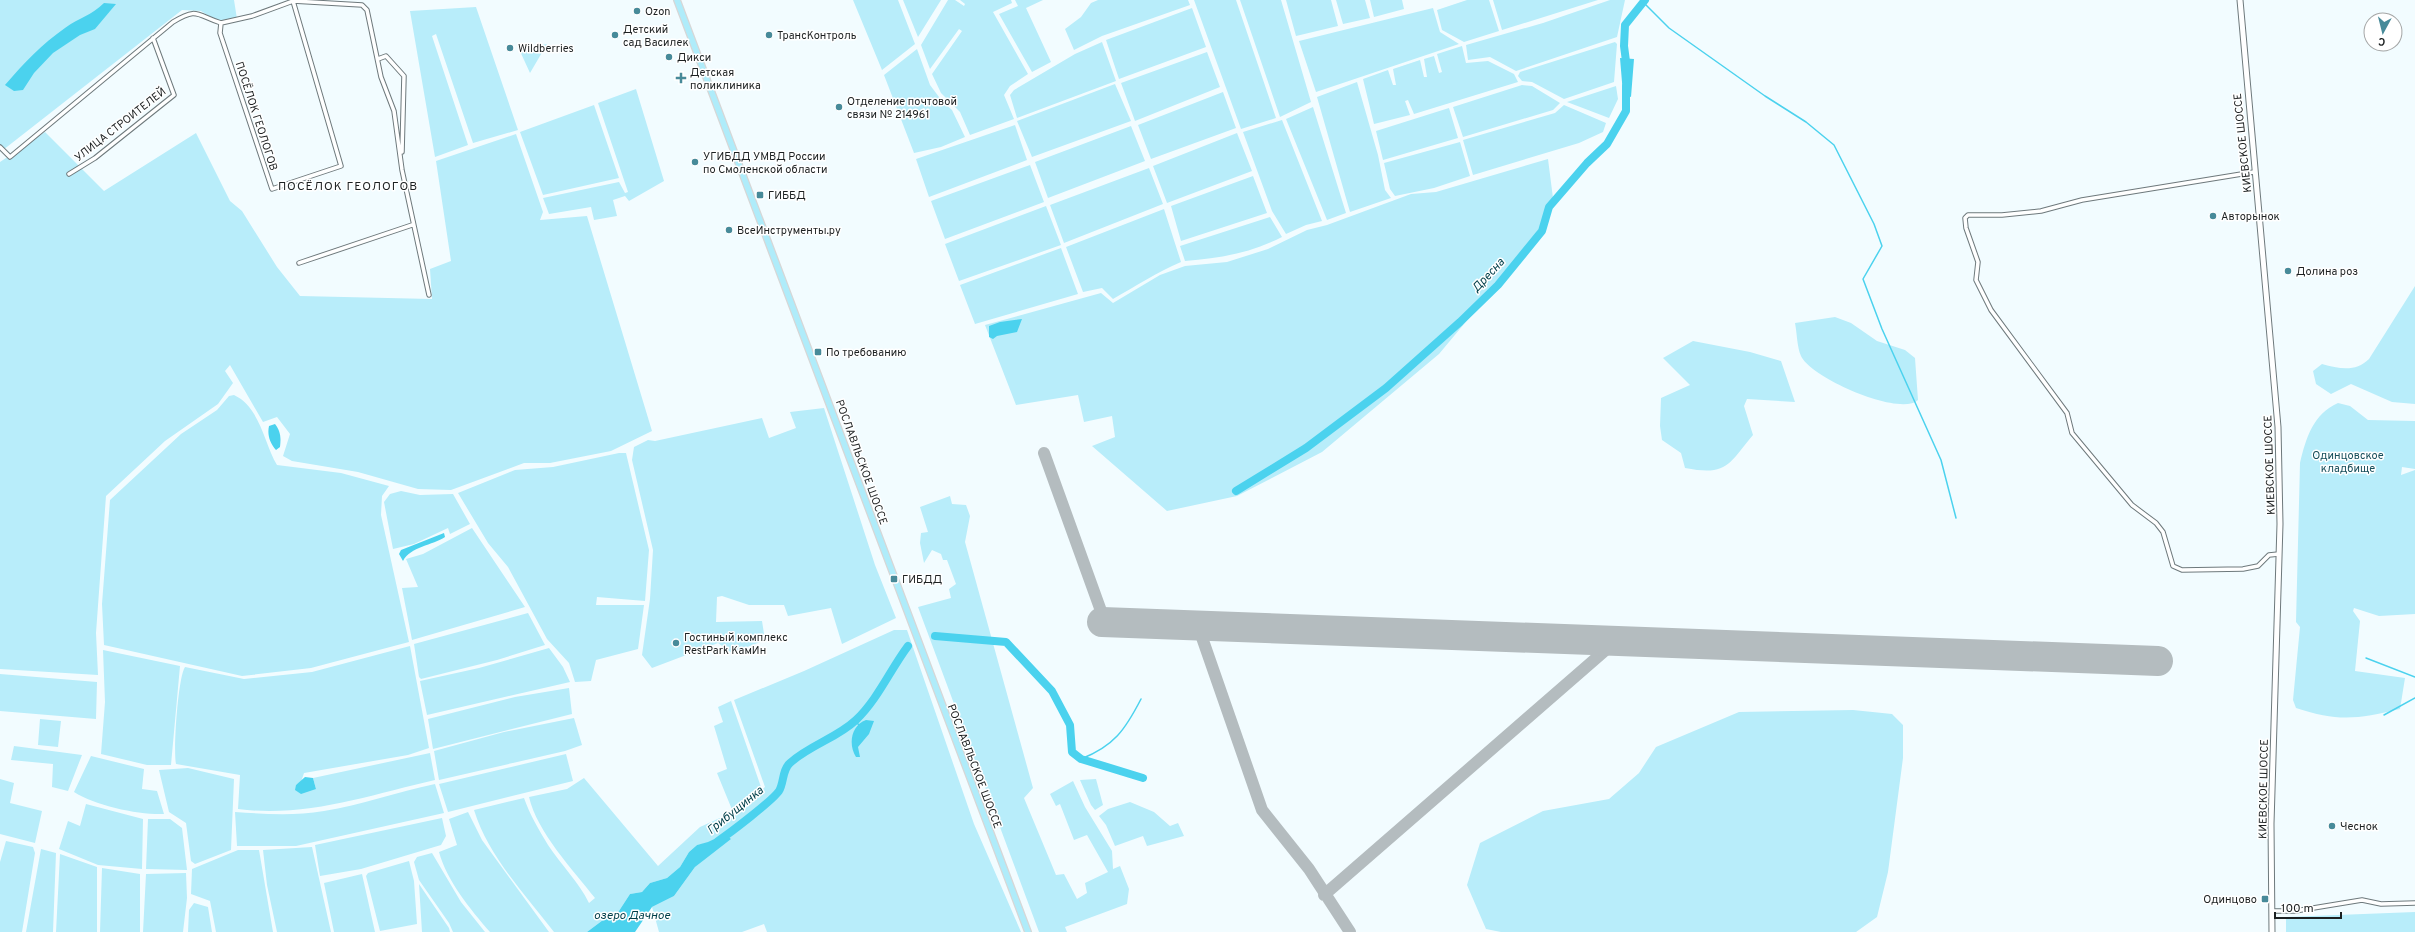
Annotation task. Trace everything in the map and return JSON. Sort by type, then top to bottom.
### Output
[{"type":"main road","name":"РОСЛАВЛЬСКОЕ ШОССЕ","points":[[677,0],[1028,932]]},
{"type":"main road","name":"КИЕВСКОЕ ШОССЕ","points":[[2240,0],[2254,172],[2278,427],[2279,554],[2271,824],[2272,932]]},
{"type":"street","points":[[0,147],[10,157],[153,38],[189,12],[199,14],[221,23],[252,16],[293,1],[362,5],[367,10],[381,77],[394,111],[412,225],[429,296]]},
{"type":"street","name":"ПОСЁЛОК ГЕОЛОГОВ","points":[[221,23],[220,33],[272,189],[342,166],[293,1]]},
{"type":"street","name":"УЛИЦА СТРОИТЕЛЕЙ","points":[[69,174],[95,158],[174,95],[153,38]]},
{"type":"street","points":[[378,59],[386,56],[404,76],[402,162]]},
{"type":"street","points":[[2254,172],[2082,200],[2041,211],[2002,215],[1968,215],[1965,218],[1966,228],[1978,262],[1976,280],[1991,310],[2067,413],[2072,433],[2132,505],[2156,522],[2163,532],[2173,566],[2182,570],[2243,569],[2258,566],[2269,555],[2279,554]]},
{"type":"street","points":[[299,263],[412,225]]},
{"type":"street","points":[[2272,911],[2295,910],[2362,900],[2381,904],[2415,903]]},
{"type":"green space","points":[[0,0],[234,0],[237,19],[218,22],[201,11],[182,10],[3,150],[0,145]]},
{"type":"green space","points":[[853,0],[898,0],[915,44],[882,70]]},
{"type":"green space","points":[[903,0],[941,0],[918,37]]},
{"type":"green space","points":[[948,0],[955,0],[964,6],[965,4],[960,0],[1011,0],[1012,3],[993,12],[1028,74],[1010,86],[1004,95],[1014,119],[970,135],[960,112],[941,93],[932,74],[962,31],[959,29],[930,69],[921,45]]},
{"type":"green space","points":[[1015,0],[1043,0],[1026,8],[1051,62],[1032,72],[999,14],[1018,6]]},
{"type":"green space","points":[[1098,0],[1188,0],[1190,5],[1102,36],[1074,50],[1065,29],[1081,17],[1091,3]]},
{"type":"green space","points":[[1194,0],[1236,0],[1276,118],[1241,129]]},
{"type":"green space","points":[[1240,0],[1281,0],[1311,102],[1280,117]]},
{"type":"green space","points":[[1286,0],[1331,0],[1338,26],[1296,36]]},
{"type":"green space","points":[[1336,0],[1365,0],[1370,18],[1343,24]]},
{"type":"green space","points":[[1370,0],[1402,0],[1404,9],[1374,17]]},
{"type":"green space","points":[[1467,0],[1489,0],[1499,31],[1464,42],[1442,30],[1437,10]]},
{"type":"green space","points":[[1493,0],[1598,0],[1502,30]]},
{"type":"green space","points":[[1610,0],[1625,0],[1617,37],[1516,71],[1490,57],[1468,60],[1466,45],[1543,23]]},
{"type":"green space","points":[[476,7],[518,130],[473,143],[436,34],[432,36],[468,145],[435,157],[410,11]]},
{"type":"green space","points":[[1192,8],[1206,47],[1119,79],[1106,40]]},
{"type":"green space","points":[[1433,8],[1440,32],[1459,44],[1316,92],[1299,41]]},
{"type":"green space","points":[[1102,42],[1116,81],[1017,118],[1010,95],[1014,90],[1075,54]]},
{"type":"green space","points":[[1615,42],[1617,44],[1614,82],[1564,99],[1532,82],[1522,81],[1518,76],[1520,72]]},
{"type":"green space","points":[[547,44],[530,73],[519,49]]},
{"type":"green space","points":[[1462,46],[1466,63],[1488,61],[1514,74],[1518,82],[1414,114],[1408,100],[1405,101],[1410,115],[1374,124],[1363,79],[1388,70],[1393,85],[1396,85],[1393,69],[1420,60],[1424,77],[1427,77],[1424,59],[1434,56],[1439,73],[1442,72],[1437,54]]},
{"type":"green space","points":[[917,49],[930,85],[942,101],[952,110],[965,137],[941,147],[914,153],[884,75]]},
{"type":"green space","points":[[1207,52],[1220,87],[1135,121],[1121,83]]},
{"type":"green space","points":[[1357,82],[1378,155],[1385,190],[1391,198],[1350,212],[1317,97]]},
{"type":"green space","points":[[1115,84],[1131,121],[1032,157],[1017,121]]},
{"type":"green space","points":[[1522,85],[1532,86],[1560,103],[1553,110],[1463,137],[1453,107]]},
{"type":"green space","points":[[1616,86],[1618,99],[1609,118],[1567,102]]},
{"type":"green space","points":[[636,89],[664,181],[629,201],[625,196],[613,200],[617,216],[594,220],[591,207],[549,214],[543,198],[619,182],[625,193],[628,192],[598,103]]},
{"type":"green space","points":[[1223,92],[1236,128],[1151,159],[1138,125]]},
{"type":"green space","points":[[594,105],[619,178],[543,195],[520,132]]},
{"type":"green space","points":[[1564,105],[1606,123],[1603,132],[1579,143],[1473,175],[1463,140],[1555,113]]},
{"type":"green space","points":[[1313,107],[1346,213],[1327,220],[1286,119]]},
{"type":"green space","points":[[1449,108],[1458,138],[1383,160],[1376,131]]},
{"type":"green space","points":[[1282,120],[1322,221],[1306,225],[1286,234],[1272,211],[1243,132]]},
{"type":"green space","points":[[1015,125],[1027,160],[929,197],[916,159]]},
{"type":"green space","points":[[1131,126],[1145,161],[1048,198],[1035,162]]},
{"type":"green space","points":[[45,132],[104,191],[196,133],[230,201],[242,211],[277,267],[300,296],[432,299],[430,269],[451,261],[436,161],[516,134],[543,212],[540,220],[587,216],[652,431],[611,451],[550,463],[524,463],[451,490],[418,489],[358,472],[292,461],[283,456],[290,434],[277,417],[263,422],[230,365],[225,371],[233,383],[218,404],[165,441],[106,496],[96,633],[98,675],[0,669],[0,162]]},
{"type":"green space","points":[[1237,133],[1252,171],[1167,203],[1153,166]]},
{"type":"green space","points":[[1460,142],[1470,176],[1434,188],[1395,196],[1390,189],[1384,163]]},
{"type":"green space","points":[[1548,159],[1554,206],[1520,257],[1439,354],[1322,452],[1237,496],[1167,511],[1092,446],[1115,437],[1112,416],[1084,422],[1078,395],[1016,405],[985,325],[1101,293],[1113,303],[1160,275],[1185,266],[1227,262],[1268,249],[1307,230],[1327,225],[1411,194],[1436,192]]},
{"type":"green space","points":[[1030,165],[1044,202],[945,239],[931,201]]},
{"type":"green space","points":[[1149,168],[1163,204],[1064,243],[1050,205]]},
{"type":"green space","points":[[1253,176],[1267,213],[1181,241],[1171,206]]},
{"type":"green space","points":[[1046,206],[1061,245],[959,281],[945,244]]},
{"type":"green space","points":[[1164,209],[1181,262],[1113,299],[1102,288],[1083,292],[1066,247]]},
{"type":"green space","points":[[1270,217],[1282,237],[1270,243],[1235,254],[1185,261],[1180,246]]},
{"type":"green space","points":[[1061,248],[1078,294],[975,324],[960,285]]},
{"type":"green space","points":[[2415,286],[2415,404],[2392,402],[2351,384],[2331,394],[2316,384],[2313,371],[2322,364],[2341,368],[2353,368],[2369,359]]},
{"type":"green space","points":[[1835,317],[1851,323],[1877,341],[1905,350],[1915,358],[1918,400],[1908,404],[1894,403],[1856,393],[1821,375],[1808,365],[1801,356],[1795,323]]},
{"type":"green space","points":[[1693,341],[1750,352],[1781,361],[1795,402],[1747,399],[1744,406],[1753,435],[1732,461],[1718,469],[1699,470],[1685,468],[1681,453],[1662,440],[1660,426],[1661,398],[1690,385],[1663,358]]},
{"type":"green space","points":[[234,395],[250,408],[256,417],[277,465],[341,473],[389,486],[382,496],[381,515],[409,642],[311,668],[242,676],[104,645],[102,604],[110,500],[181,434],[217,410],[229,396]]},
{"type":"green space","name":"Одинцовское кладбище","points":[[2338,403],[2350,406],[2368,420],[2415,421],[2415,469],[2402,467],[2401,475],[2415,470],[2415,614],[2379,616],[2354,608],[2353,611],[2360,621],[2355,671],[2405,678],[2400,709],[2348,718],[2324,715],[2296,708],[2293,700],[2300,627],[2296,622],[2300,463],[2308,436],[2317,420],[2329,408]]},
{"type":"green space","points":[[824,408],[875,565],[896,618],[842,644],[831,608],[788,616],[784,605],[749,605],[722,596],[717,597],[716,622],[762,621],[765,640],[732,653],[718,643],[652,668],[642,655],[650,599],[653,550],[632,460],[634,447],[648,440],[655,441],[762,418],[769,438],[796,428],[790,412]]},
{"type":"green space","points":[[619,453],[626,453],[649,550],[645,601],[597,597],[596,605],[644,605],[638,649],[596,660],[591,681],[575,682],[569,663],[547,639],[508,567],[488,543],[458,493],[515,470],[553,467]]},
{"type":"green space","points":[[401,491],[420,495],[453,494],[470,524],[450,534],[448,528],[414,544],[393,549],[384,502],[390,494]]},
{"type":"green space","points":[[950,496],[952,504],[966,505],[970,516],[965,542],[1033,788],[1024,798],[1056,875],[1064,874],[1077,899],[1087,893],[1085,883],[1108,872],[1087,835],[1074,840],[1060,804],[1056,806],[1050,794],[1073,781],[1085,807],[1112,851],[1113,869],[1120,866],[1129,889],[1127,904],[1065,927],[1067,932],[1039,932],[918,607],[951,598],[949,589],[956,584],[947,560],[943,560],[941,554],[932,550],[924,563],[920,543],[921,533],[928,532],[920,507]]},
{"type":"green space","points":[[472,528],[525,607],[412,640],[402,588],[418,587],[406,559],[423,554]]},
{"type":"green space","points":[[528,613],[545,645],[497,660],[421,679],[419,677],[414,644]]},
{"type":"green space","points":[[894,630],[907,630],[974,824],[1021,932],[767,932],[764,924],[742,932],[659,932],[652,907],[674,896],[695,867],[704,859],[725,834],[708,843],[697,845],[689,852],[680,867],[667,878],[650,883],[642,892],[630,894],[617,914],[603,920],[587,932],[554,932],[508,874],[488,843],[480,827],[474,810],[524,798],[548,845],[585,895],[589,903],[595,898],[548,837],[533,810],[529,797],[567,789],[584,778],[658,866],[700,827],[733,812],[717,773],[727,769],[714,726],[723,722],[718,707],[731,701],[761,787],[741,805],[743,807],[765,787],[734,700],[804,671]]},
{"type":"green space","points":[[410,646],[429,748],[408,755],[304,773],[301,782],[296,785],[316,789],[313,778],[430,753],[435,780],[337,804],[313,808],[263,811],[238,809],[240,775],[176,764],[175,745],[177,714],[180,685],[185,667],[244,679],[312,672]]},
{"type":"green space","points":[[549,648],[563,667],[570,682],[427,715],[420,681],[479,668]]},
{"type":"green space","points":[[103,650],[180,666],[171,765],[147,765],[101,754],[105,702]]},
{"type":"green space","points":[[0,674],[97,682],[96,719],[0,711]]},
{"type":"green space","points":[[569,688],[572,714],[433,749],[428,719],[515,697]]},
{"type":"green space","points":[[1853,710],[1892,714],[1903,725],[1903,758],[1888,872],[1877,917],[1856,932],[1501,932],[1486,929],[1467,885],[1480,843],[1543,811],[1609,799],[1639,773],[1656,747],[1739,712]]},
{"type":"green space","points":[[574,718],[582,745],[565,751],[439,780],[434,751],[504,732]]},
{"type":"green space","points":[[40,719],[61,721],[58,747],[38,745]]},
{"type":"green space","points":[[14,746],[82,755],[68,791],[52,787],[53,764],[11,760]]},
{"type":"green space","points":[[566,754],[573,781],[448,812],[439,784]]},
{"type":"green space","points":[[91,756],[144,769],[142,789],[157,791],[164,814],[142,813],[118,809],[83,797],[74,792]]},
{"type":"green space","points":[[188,768],[234,779],[231,850],[195,864],[191,861],[186,823],[169,812],[159,770]]},
{"type":"green space","points":[[0,779],[14,783],[10,803],[42,811],[35,843],[0,834]]},
{"type":"green space","points":[[1096,779],[1103,805],[1095,810],[1091,805],[1080,780]]},
{"type":"green space","points":[[435,784],[444,813],[296,846],[237,846],[235,812],[268,814],[313,813],[352,805]]},
{"type":"green space","points":[[1130,802],[1154,812],[1170,826],[1178,823],[1184,836],[1147,846],[1143,836],[1115,846],[1106,825],[1099,816],[1108,809]]},
{"type":"green space","points":[[86,804],[143,819],[142,869],[98,865],[59,849],[68,821],[80,826]]},
{"type":"green space","points":[[468,812],[482,840],[549,932],[490,932],[453,884],[439,852],[457,845],[449,819]]},
{"type":"green space","points":[[442,818],[446,836],[441,845],[361,869],[320,876],[315,845]]},
{"type":"green space","points":[[148,819],[170,819],[182,828],[187,870],[146,869]]},
{"type":"green space","points":[[6,841],[33,847],[35,853],[22,932],[0,932],[0,862]]},
{"type":"green space","points":[[312,847],[331,932],[277,932],[267,885],[263,850]]},
{"type":"green space","points":[[41,849],[56,853],[53,932],[26,932]]},
{"type":"green space","points":[[238,850],[259,850],[273,932],[216,932],[210,901],[191,894],[192,869]]},
{"type":"green space","points":[[432,853],[461,902],[485,932],[453,932],[449,923],[419,880],[414,862],[417,857]]},
{"type":"green space","points":[[60,854],[97,867],[97,932],[56,932]]},
{"type":"green space","points":[[409,861],[414,881],[417,924],[380,931],[366,876],[368,873]]},
{"type":"green space","points":[[102,868],[140,874],[140,932],[100,932]]},
{"type":"green space","points":[[186,873],[187,898],[183,932],[143,932],[146,874]]},
{"type":"green space","points":[[362,874],[375,932],[334,932],[324,883]]},
{"type":"green space","points":[[419,884],[449,928],[450,932],[422,932]]},
{"type":"green space","points":[[194,903],[208,907],[212,932],[188,932],[189,910]]},
{"type":"green space","points":[[2415,912],[2415,932],[2286,932],[2286,917]]},
{"type":"water","points":[[104,3],[116,4],[95,29],[80,35],[53,53],[34,73],[23,90],[14,91],[5,85],[41,47],[70,24],[95,11]]},
{"type":"water","points":[[1620,58],[1634,59],[1631,97],[1623,94]]},
{"type":"water","points":[[1022,319],[1017,332],[997,336],[993,339],[989,337],[989,326],[1000,322]]},
{"type":"water","points":[[275,424],[280,438],[280,447],[276,450],[272,445],[268,433],[269,426]]},
{"type":"water","points":[[444,533],[445,537],[416,549],[406,556],[403,561],[399,554],[401,550]]},
{"type":"water","points":[[866,720],[874,721],[869,734],[858,747],[860,757],[856,757],[852,747],[852,736],[857,726]]},
{"type":"water","points":[[305,777],[313,778],[316,789],[301,794],[295,790],[296,785]]},
{"type":"water","name":"озеро Дачное","points":[[725,834],[731,839],[695,867],[674,896],[652,907],[635,932],[587,932],[603,920],[617,914],[630,894],[642,892],[650,883],[667,878],[680,867],[689,852],[697,845],[708,842]]},
{"type":"waterway","name":"Дресна","points":[[1627,69],[1624,46],[1625,25],[1645,0]]},
{"type":"waterway","points":[[1643,2],[1669,28],[1765,96],[1806,122],[1834,145],[1874,224],[1882,246],[1863,279],[1882,329],[1941,460],[1956,518]]},
{"type":"waterway","name":"Дресна","points":[[1236,491],[1306,448],[1386,388],[1460,322],[1498,285],[1542,231],[1549,207],[1587,163],[1607,144],[1626,111],[1626,86]]},
{"type":"waterway","name":"Грибущинка","points":[[935,636],[1006,642],[1052,691],[1070,725],[1072,752],[1081,759],[1143,778]]},
{"type":"waterway","name":"Грибущинка","points":[[718,841],[775,796],[781,788],[787,766],[790,763],[806,751],[849,726],[864,712],[908,646]]},
{"type":"waterway","points":[[2366,658],[2415,677]]},
{"type":"waterway","points":[[2384,715],[2415,698]]},
{"type":"waterway","points":[[1081,759],[1102,748],[1117,736],[1130,720],[1141,699]]},
{"type":"waterway","name":"Грибущинка","points":[[855,721],[859,725]]},
{"type":"taxiway","points":[[1044,453],[1105,622]]},
{"type":"taxiway","points":[[1198,626],[1262,810],[1309,869],[1350,932]]},
{"type":"taxiway","points":[[1324,895],[1616,641]]},
{"type":"runway","points":[[1102,622],[2158,661]]},
{"type":"place","name":"Ozon","points":[[637,11]]},
{"type":"place","name":"Детский сад Василек","points":[[615,35]]},
{"type":"place","name":"ТрансКонтроль","points":[[769,35]]},
{"type":"place","name":"Wildberries","points":[[510,48]]},
{"type":"place","name":"Дикси","points":[[669,57]]},
{"type":"place","name":"Детская поликлиника","points":[[681,78]]},
{"type":"place","name":"Отделение почтовой связи № 214961","points":[[839,107]]},
{"type":"place","name":"УГИБДД УМВД России по Смоленской области","points":[[695,162]]},
{"type":"place","name":"ГИББД","points":[[760,195]]},
{"type":"place","name":"Авторынок","points":[[2213,216]]},
{"type":"place","name":"ВсеИнструменты.ру","points":[[729,230]]},
{"type":"place","name":"Долина роз","points":[[2288,271]]},
{"type":"place","name":"По требованию","points":[[818,352]]},
{"type":"place","name":"ГИБДД","points":[[894,579]]},
{"type":"place","name":"Гостиный комплекс RestPark КамИн","points":[[676,643]]},
{"type":"place","name":"Чеснок","points":[[2332,826]]},
{"type":"place","name":"Одинцово","points":[[2265,899]]},
{"type":"district","name":"ПОСЁЛОК ГЕОЛОГОВ","points":[[348,186]]}]
